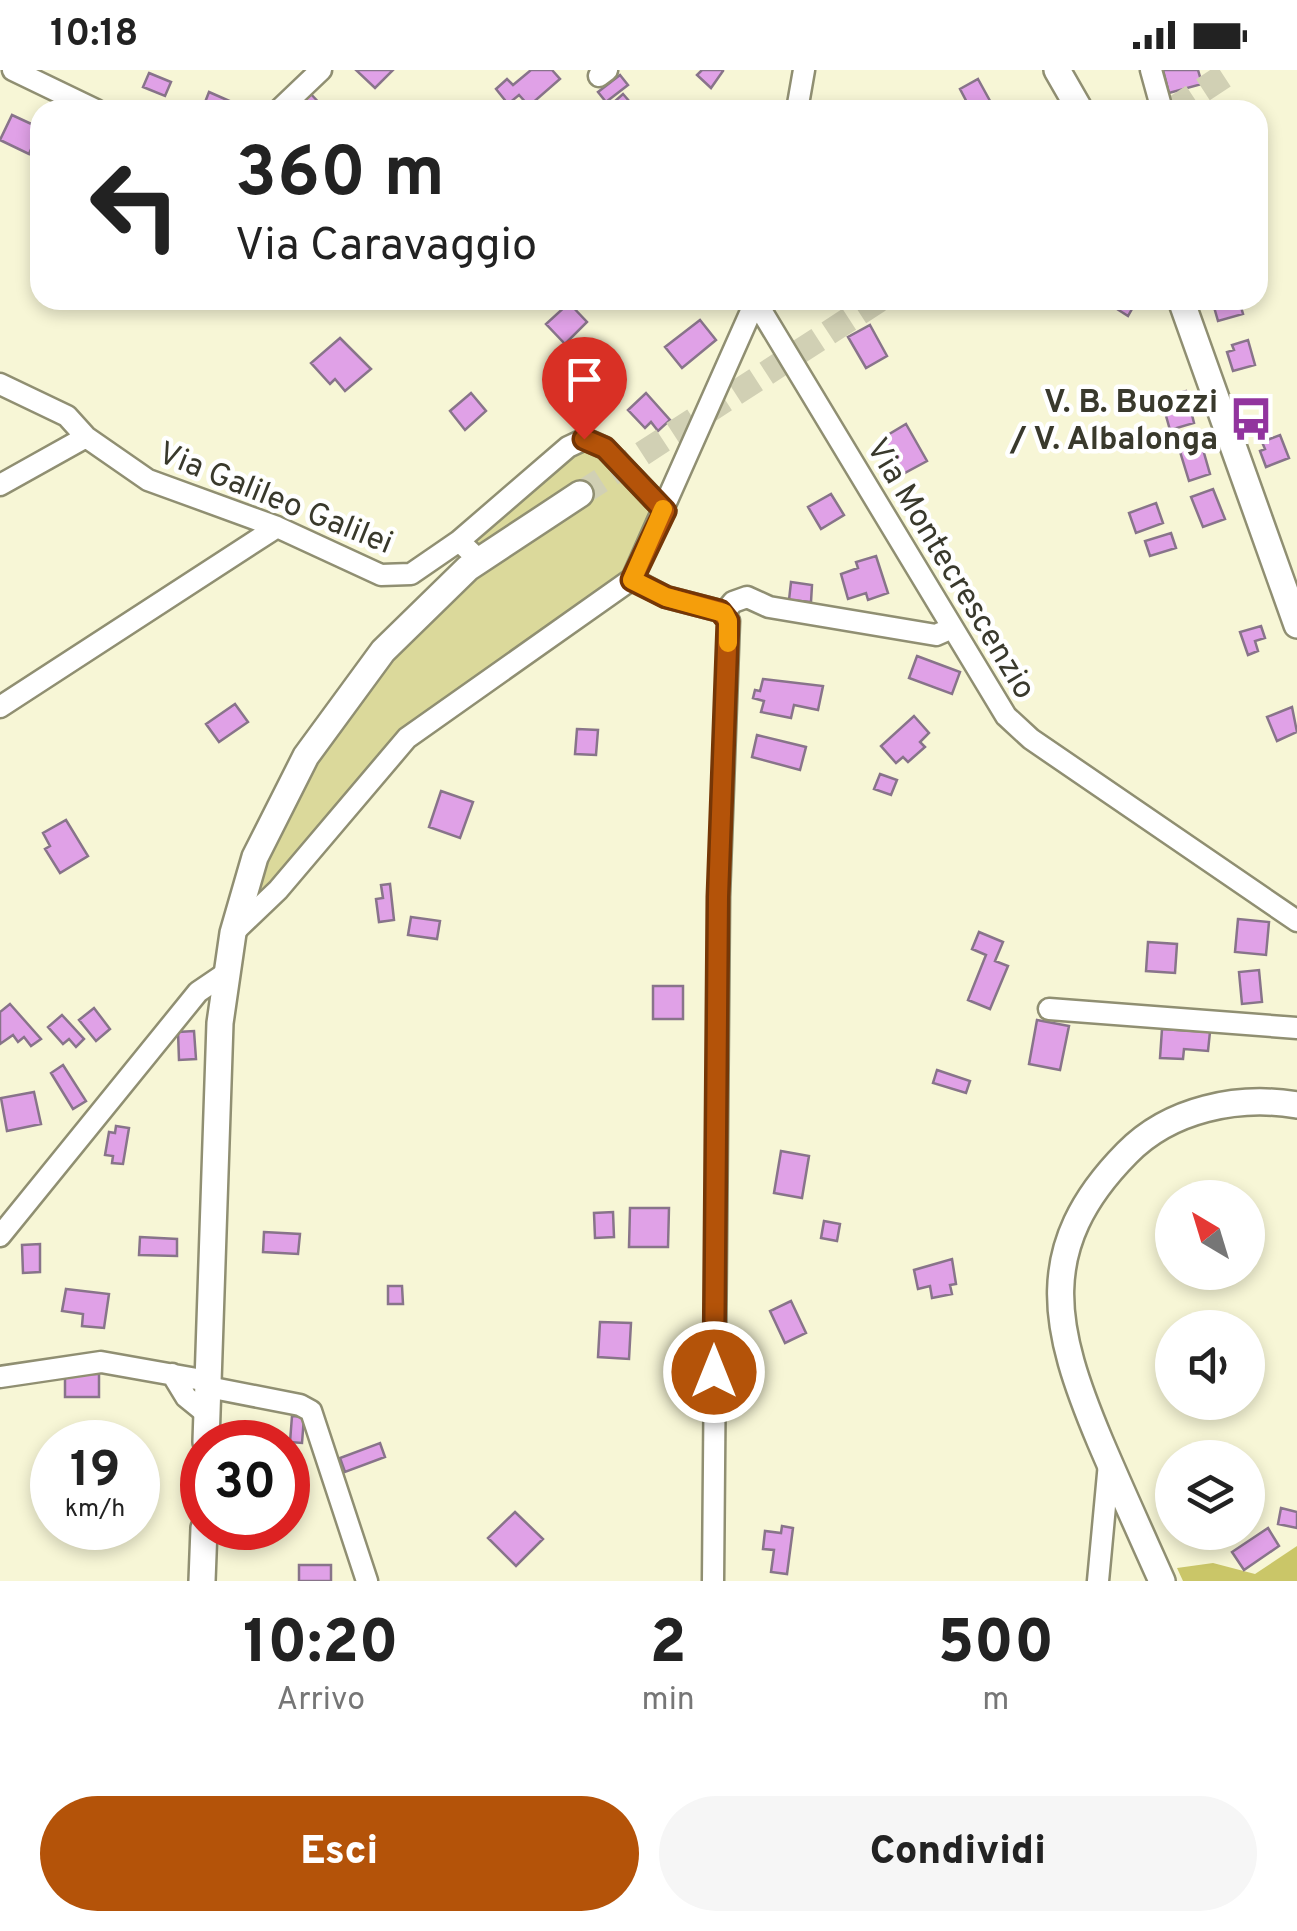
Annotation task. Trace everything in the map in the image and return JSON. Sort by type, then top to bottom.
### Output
[{"type":"main road","points":[[1057,70],[1074,100]]},
{"type":"main road","points":[[1185,310],[1297,625]]},
{"type":"main road","points":[[207,1420],[219,1038],[233,933],[262,841],[313,745],[355,685],[401,631],[479,560],[580,494]]},
{"type":"main road","points":[[1162,1581],[1073,1375],[1062,1326],[1062,1268],[1082,1211],[1130,1149],[1174,1120],[1237,1102],[1297,1105]]},
{"type":"main road","points":[[202,1581],[203,1550]]},
{"type":"street","points":[[13,70],[75,100]]},
{"type":"street","points":[[290,100],[322,70]]},
{"type":"street","points":[[799,100],[804,70]]},
{"type":"street","points":[[1151,70],[1159,100]]},
{"type":"street","points":[[233,933],[278,890],[407,738],[632,580],[752,310]]},
{"type":"street","name":"Via Montecrescenzio","points":[[761,310],[998,705],[1019,730],[1297,921]]},
{"type":"street","name":"Via Galileo Galilei","points":[[0,384],[67,416],[86,437],[158,484],[276,527],[376,573],[396,577],[416,571],[459,541]]},
{"type":"street","points":[[0,485],[86,437]]},
{"type":"street","points":[[479,560],[459,541],[568,447],[584,439],[605,448],[665,511]]},
{"type":"street","points":[[0,707],[276,527]]},
{"type":"street","points":[[632,580],[666,597],[724,613]]},
{"type":"street","points":[[724,613],[733,602],[748,597],[769,607],[936,635],[952,628]]},
{"type":"street","points":[[713,1581],[718,897],[728,624],[724,613]]},
{"type":"street","points":[[0,1236],[198,992],[226,973]]},
{"type":"street","points":[[1049,1009],[1297,1028]]},
{"type":"street","points":[[0,1378],[100,1362],[172,1374],[300,1405],[310,1411],[367,1581]]},
{"type":"street","points":[[172,1374],[186,1398],[207,1414]]},
{"type":"street","points":[[1098,1581],[1109,1462]]},
{"type":"shaded area","points":[[592,446],[652,509],[623,573],[383,752],[253,904],[262,867],[298,789],[392,653],[576,484],[478,544],[471,538],[574,450]]},
{"type":"shaded area","points":[[1297,1546],[1297,1581],[1183,1581],[1177,1568],[1213,1563],[1255,1574]]},
{"type":"building","points":[[356,70],[393,70],[375,88]]},
{"type":"building","points":[[531,70],[552,70],[560,79],[536,100],[524,100],[519,95],[505,100],[496,89],[507,79],[513,85]]},
{"type":"building","points":[[702,70],[723,71],[711,88],[697,75]]},
{"type":"building","points":[[1163,70],[1198,70],[1202,84],[1169,93]]},
{"type":"building","points":[[149,73],[171,82],[165,96],[143,87]]},
{"type":"building","points":[[620,75],[628,85],[609,100],[598,92]]},
{"type":"building","points":[[978,79],[990,100],[966,100],[960,89]]},
{"type":"building","points":[[209,92],[227,100],[206,100]]},
{"type":"building","points":[[309,92],[316,100],[300,100]]},
{"type":"building","points":[[12,115],[30,123],[29,154],[0,140]]},
{"type":"building","points":[[561,310],[576,310],[587,322],[565,344],[546,324]]},
{"type":"building","points":[[1215,310],[1242,310],[1243,314],[1218,321]]},
{"type":"building","points":[[700,320],[716,340],[682,368],[665,347]]},
{"type":"building","points":[[870,325],[887,356],[866,368],[848,337]]},
{"type":"building","points":[[340,338],[371,369],[345,391],[335,379],[330,384],[311,363]]},
{"type":"building","points":[[1248,340],[1255,365],[1233,371],[1227,352],[1234,350],[1232,345]]},
{"type":"building","points":[[1186,391],[1194,423],[1170,430],[1161,398]]},
{"type":"building","points":[[471,393],[486,411],[465,430],[450,411]]},
{"type":"building","points":[[646,393],[670,420],[658,431],[651,422],[645,428],[628,410]]},
{"type":"building","points":[[906,424],[927,461],[901,475],[881,439]]},
{"type":"building","points":[[1280,435],[1289,458],[1266,467],[1260,451],[1265,449],[1262,442]]},
{"type":"building","points":[[1200,439],[1210,474],[1189,481],[1178,445]]},
{"type":"building","points":[[1213,489],[1225,519],[1203,527],[1191,497]]},
{"type":"building","points":[[831,494],[844,515],[821,529],[808,507]]},
{"type":"building","points":[[1156,503],[1163,523],[1136,533],[1129,513]]},
{"type":"building","points":[[1171,533],[1176,548],[1150,556],[1145,541]]},
{"type":"building","points":[[876,556],[888,593],[868,600],[866,593],[848,599],[841,574],[858,568],[856,562]]},
{"type":"building","points":[[791,582],[812,585],[811,602],[789,600]]},
{"type":"building","points":[[1261,626],[1265,638],[1255,641],[1258,651],[1248,655],[1240,632]]},
{"type":"building","points":[[917,656],[960,672],[952,694],[909,678]]},
{"type":"building","points":[[763,679],[823,686],[818,710],[794,705],[791,718],[761,712],[764,701],[753,698]]},
{"type":"building","points":[[235,704],[248,722],[219,742],[206,724]]},
{"type":"building","points":[[1292,707],[1297,732],[1277,741],[1267,717]]},
{"type":"building","points":[[914,716],[929,733],[920,742],[925,747],[908,762],[903,757],[896,763],[881,746]]},
{"type":"building","points":[[577,729],[598,730],[596,755],[575,754]]},
{"type":"building","points":[[757,735],[806,747],[800,770],[752,757]]},
{"type":"building","points":[[880,774],[897,780],[891,795],[874,789]]},
{"type":"building","points":[[441,791],[473,802],[460,838],[429,827]]},
{"type":"building","points":[[66,820],[88,856],[60,873],[45,849],[50,846],[43,833]]},
{"type":"building","points":[[390,884],[394,920],[379,922],[376,899],[383,898],[381,885]]},
{"type":"building","points":[[411,917],[440,921],[437,939],[408,935]]},
{"type":"building","points":[[1238,919],[1269,922],[1266,955],[1235,952]]},
{"type":"building","points":[[979,932],[1003,942],[995,961],[1008,966],[990,1009],[968,1000],[986,955],[972,949]]},
{"type":"building","points":[[1148,942],[1177,944],[1175,973],[1146,971]]},
{"type":"building","points":[[1259,970],[1262,1002],[1242,1004],[1239,972]]},
{"type":"building","points":[[653,986],[683,986],[683,1019],[653,1019]]},
{"type":"building","points":[[10,1004],[41,1039],[31,1046],[24,1037],[18,1042],[13,1035],[0,1044],[0,1012]]},
{"type":"building","points":[[94,1008],[110,1029],[96,1041],[79,1020]]},
{"type":"building","points":[[62,1015],[84,1039],[76,1047],[69,1039],[63,1044],[48,1027]]},
{"type":"building","points":[[1037,1020],[1069,1026],[1060,1070],[1029,1064]]},
{"type":"building","points":[[1162,1029],[1210,1032],[1208,1051],[1184,1049],[1183,1059],[1160,1058]]},
{"type":"building","points":[[194,1031],[196,1059],[179,1060],[178,1032]]},
{"type":"building","points":[[63,1065],[86,1101],[73,1109],[51,1073]]},
{"type":"building","points":[[937,1070],[970,1081],[966,1093],[933,1083]]},
{"type":"building","points":[[34,1092],[41,1124],[7,1131],[1,1098]]},
{"type":"building","points":[[116,1126],[129,1128],[123,1164],[112,1163],[113,1156],[105,1155],[109,1132],[115,1133]]},
{"type":"building","points":[[781,1151],[809,1156],[802,1198],[774,1193]]},
{"type":"building","points":[[630,1208],[669,1208],[668,1247],[629,1247]]},
{"type":"building","points":[[613,1212],[614,1237],[595,1238],[594,1213]]},
{"type":"building","points":[[824,1221],[840,1224],[837,1241],[821,1238]]},
{"type":"building","points":[[264,1232],[300,1234],[298,1254],[263,1252]]},
{"type":"building","points":[[140,1237],[177,1239],[177,1256],[139,1255]]},
{"type":"building","points":[[40,1244],[40,1272],[23,1273],[22,1245]]},
{"type":"building","points":[[952,1259],[956,1284],[950,1285],[952,1294],[932,1298],[930,1286],[918,1289],[914,1270]]},
{"type":"building","points":[[388,1286],[402,1286],[403,1304],[388,1304]]},
{"type":"building","points":[[66,1289],[109,1294],[104,1328],[82,1326],[83,1314],[62,1311]]},
{"type":"building","points":[[791,1301],[806,1333],[785,1343],[770,1311]]},
{"type":"building","points":[[600,1322],[631,1323],[629,1359],[598,1357]]},
{"type":"building","points":[[65,1374],[99,1374],[99,1397],[65,1397]]},
{"type":"building","points":[[380,1443],[385,1457],[345,1472],[340,1458]]},
{"type":"building","points":[[1281,1508],[1297,1512],[1297,1528],[1278,1524]]},
{"type":"building","points":[[515,1512],[543,1539],[516,1566],[488,1538]]},
{"type":"building","points":[[782,1526],[793,1528],[787,1574],[771,1572],[774,1550],[763,1549],[765,1531],[781,1533]]},
{"type":"building","points":[[1268,1528],[1279,1546],[1244,1570],[1232,1552],[1265,1550]]},
{"type":"building","points":[[299,1565],[331,1565],[331,1581],[299,1581]]},
{"type":"tunnel","points":[[1187,100],[1233,70]]},
{"type":"tunnel","points":[[580,494],[864,310]]},
{"type":"slow traffic","points":[[663,509],[632,580],[666,597],[724,613],[728,618],[728,643]]},
{"type":"place","name":"V. B. Buozzi / V. Albalonga","points":[[1251,419]]},
{"type":"route","points":[[584,439],[605,448],[665,511],[632,580],[666,597],[720,611],[728,621],[718,897],[714,1372]]}]
